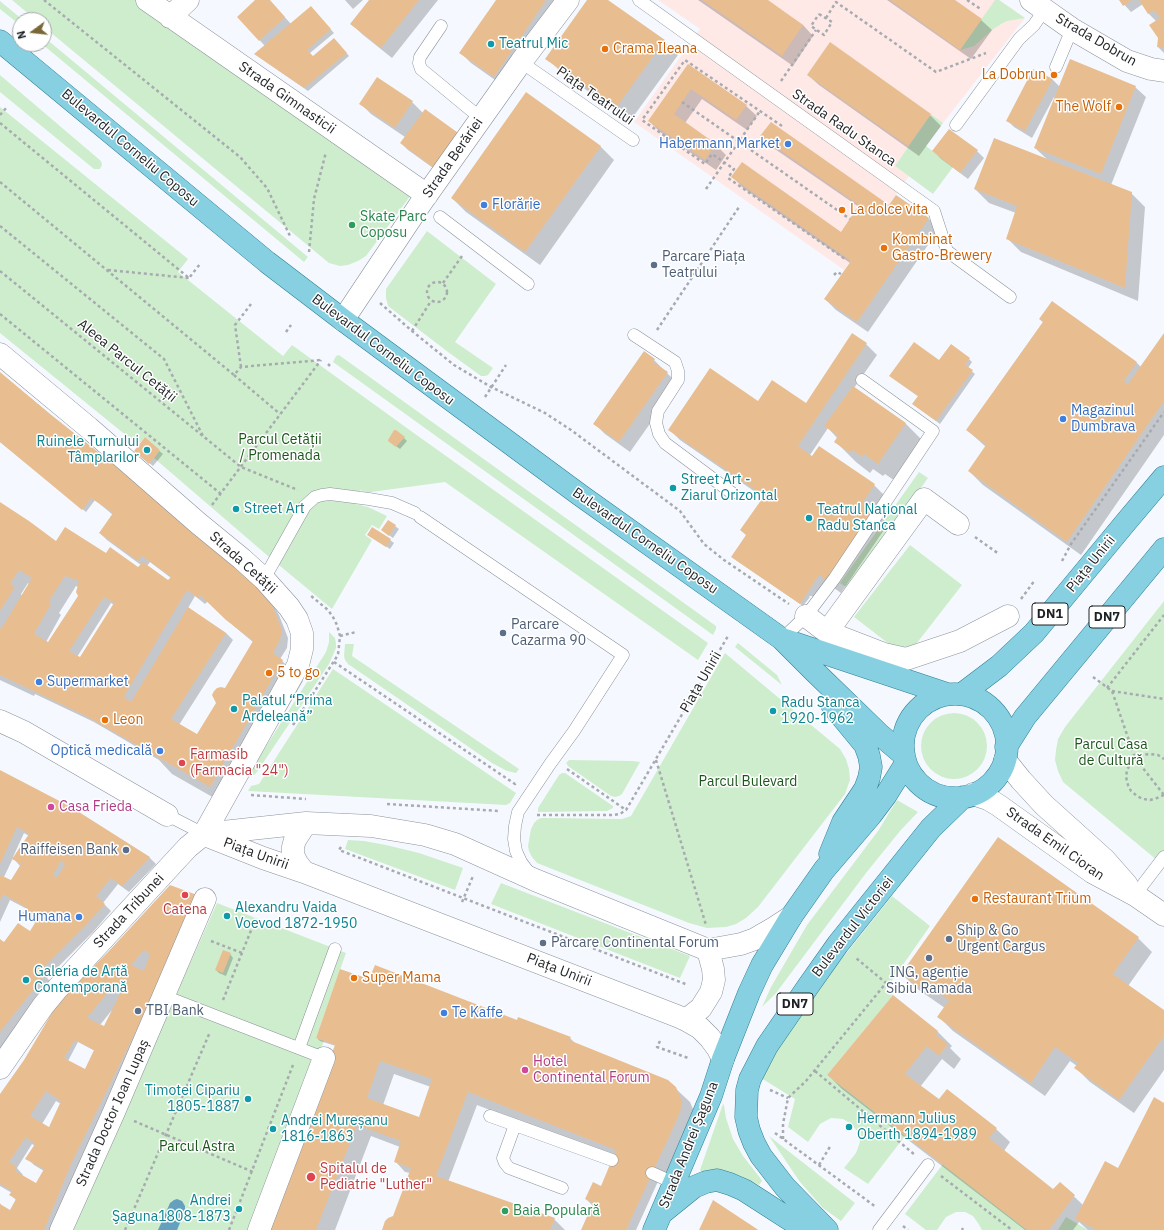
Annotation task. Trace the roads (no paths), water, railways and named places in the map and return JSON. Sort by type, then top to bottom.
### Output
[{"type":"main road","name":"Bulevardul Corneliu Coposu","points":[[0,41],[267,262],[586,500],[782,639],[905,759]]},
{"type":"main road","name":"Piața Unirii","points":[[905,759],[903,741],[906,728],[912,715],[922,705],[934,698],[954,694],[999,666],[1034,633],[1164,477]]},
{"type":"main road","name":"DN7","points":[[968,796],[990,784],[1001,769],[1006,753],[1029,711],[1164,549]]},
{"type":"main road","name":"Bulevardul Corneliu Coposu","points":[[782,639],[954,694]]},
{"type":"main road","name":"Bulevardul Corneliu Coposu","points":[[815,672],[832,705],[865,745],[871,767],[869,778],[864,789],[843,822],[824,870]]},
{"type":"main road","points":[[954,694],[974,697],[985,703],[994,712],[1001,722],[1005,734],[1006,753]]},
{"type":"main road","points":[[905,759],[911,773],[918,783],[928,790],[939,795],[951,797],[968,796]]},
{"type":"main road","points":[[723,1059],[749,993],[762,965],[791,917],[824,870],[886,795],[905,759]]},
{"type":"main road","name":"Bulevardul Victoriei","points":[[827,1230],[785,1187],[761,1156],[754,1143],[746,1117],[747,1090],[750,1079],[754,1068],[767,1046],[838,944],[931,828],[968,796]]},
{"type":"main road","name":"Strada Andrei Șaguna","points":[[658,1222],[711,1096],[723,1059]]},
{"type":"main road","points":[[658,1222],[694,1187],[706,1182],[717,1180],[744,1190],[806,1230]]},
{"type":"street","name":"Strada Gimnasticii","points":[[147,0],[427,195]]},
{"type":"street","points":[[170,17],[188,0]]},
{"type":"street","name":"Strada Berăriei","points":[[343,320],[427,195],[521,62],[568,0]]},
{"type":"street","name":"Strada Dobrun","points":[[1038,5],[1072,29],[1127,61],[1151,69],[1164,71]]},
{"type":"street","name":"Strada Cetății","points":[[0,354],[89,428],[264,579],[290,607],[297,619],[302,633],[302,649],[298,665],[204,834]]},
{"type":"street","points":[[827,632],[924,499],[958,524]]},
{"type":"street","points":[[806,616],[827,632],[884,654],[906,659],[960,641],[1008,616]]},
{"type":"street","points":[[0,721],[24,732],[167,815]]},
{"type":"street","name":"Strada Emil Cioran","points":[[1006,753],[1021,780],[1044,804],[1105,860],[1136,895]]},
{"type":"street","name":"Strada Emil Cioran","points":[[968,796],[988,799],[998,805],[1092,872],[1136,895],[1164,915]]},
{"type":"street","points":[[304,872],[293,855],[293,847],[295,840],[306,823]]},
{"type":"street","name":"Piața Unirii","points":[[204,834],[306,823],[371,826],[425,835],[455,844],[535,880],[705,949]]},
{"type":"street","name":"Piața Unirii","points":[[204,834],[686,1020],[700,1028],[710,1038],[723,1059]]},
{"type":"street","name":"Strada Tribunei","points":[[0,1068],[43,1006],[57,989],[188,847],[204,834]]},
{"type":"street","name":"Strada Doctor Ioan Lupaș","points":[[61,1230],[114,1112],[205,898]]},
{"type":"street","points":[[686,1020],[701,1008],[711,992],[714,980],[713,969],[705,949],[741,944],[755,939],[791,917]]},
{"type":"street","points":[[259,1230],[324,1058]]},
{"type":"lane","name":"Strada Radu Stanca","points":[[639,0],[934,211],[948,251],[1010,297]]},
{"type":"lane","points":[[956,125],[1019,39],[1034,25],[1038,5]]},
{"type":"lane","points":[[441,26],[420,57],[419,63],[421,69],[472,111],[482,117]]},
{"type":"lane","points":[[1056,67],[1072,29]]},
{"type":"lane","name":"Piața Teatrului","points":[[521,62],[633,140]]},
{"type":"lane","points":[[440,217],[472,243],[528,284]]},
{"type":"lane","points":[[634,335],[675,362],[678,371],[678,380],[658,411],[656,423],[659,434],[665,443],[732,493]]},
{"type":"lane","points":[[782,639],[806,616],[834,579],[933,431],[862,380]]},
{"type":"lane","points":[[264,579],[305,506],[315,497],[330,494],[392,503],[418,515],[623,655],[574,731],[551,762],[518,812],[514,839],[516,851],[521,862],[535,880]]},
{"type":"lane","points":[[167,815],[204,834]]},
{"type":"lane","points":[[1136,895],[1164,857]]},
{"type":"lane","points":[[299,1048],[335,949]]},
{"type":"lane","points":[[164,996],[324,1058]]},
{"type":"lane","points":[[490,1116],[612,1160]]},
{"type":"lane","points":[[515,1125],[503,1158],[505,1163],[509,1168],[562,1188]]},
{"type":"lane","points":[[879,1230],[928,1165]]},
{"type":"lane","points":[[652,1174],[674,1183]]},
{"type":"water","points":[[177,1199],[182,1201],[185,1206],[185,1211],[177,1230],[158,1230],[170,1203]]},
{"type":"place","name":"Teatrul Mic","points":[[491,44]]},
{"type":"place","name":"Crama Ileana","points":[[605,49]]},
{"type":"place","name":"La Dobrun","points":[[1054,75]]},
{"type":"place","name":"The Wolf","points":[[1119,107]]},
{"type":"place","name":"Habermann Market","points":[[788,144]]},
{"type":"place","name":"Florărie","points":[[484,205]]},
{"type":"place","name":"La dolce vita","points":[[842,210]]},
{"type":"place","name":"Skate Parc Coposu","points":[[352,225]]},
{"type":"place","name":"Kombinat Gastro-Brewery","points":[[884,248]]},
{"type":"place","name":"Parcare Piața Teatrului","points":[[654,265]]},
{"type":"place","name":"Magazinul Dumbrava","points":[[1063,419]]},
{"type":"place","name":"Ruinele Turnului Tâmplarilor","points":[[147,450]]},
{"type":"place","name":"Street Art - Ziarul Orizontal","points":[[673,488]]},
{"type":"place","name":"Street Art","points":[[236,509]]},
{"type":"place","name":"Teatrul Național Radu Stanca","points":[[809,518]]},
{"type":"place","name":"Parcare Cazarma 90","points":[[503,633]]},
{"type":"place","name":"5 to go","points":[[269,673]]},
{"type":"place","name":"Supermarket","points":[[39,682]]},
{"type":"place","name":"Palatul “Prima Ardeleană”","points":[[234,709]]},
{"type":"place","name":"Radu Stanca 1920-1962","points":[[773,711]]},
{"type":"place","name":"Leon","points":[[105,720]]},
{"type":"place","name":"Optică medicală","points":[[160,751]]},
{"type":"place","name":"Farmasib (Farmacia \"24\")","points":[[182,763]]},
{"type":"place","name":"Casa Frieda","points":[[51,807]]},
{"type":"place","name":"Raiffeisen Bank","points":[[126,850]]},
{"type":"place","name":"Catena","points":[[185,895]]},
{"type":"place","name":"Restaurant Trium","points":[[975,899]]},
{"type":"place","name":"Alexandru Vaida Voevod 1872-1950","points":[[227,916]]},
{"type":"place","name":"Humana","points":[[79,917]]},
{"type":"place","name":"Ship & Go Urgent Cargus","points":[[949,939]]},
{"type":"place","name":"Parcare Continental Forum","points":[[543,943]]},
{"type":"place","name":"ING, agenție Sibiu Ramada","points":[[929,958]]},
{"type":"place","name":"Super Mama","points":[[354,978]]},
{"type":"place","name":"Galeria de Artă Contemporană","points":[[26,980]]},
{"type":"place","name":"TBI Bank","points":[[138,1011]]},
{"type":"place","name":"Te Kaffe","points":[[444,1013]]},
{"type":"place","name":"Hotel Continental Forum","points":[[525,1070]]},
{"type":"place","name":"Timotei Cipariu 1805-1887","points":[[248,1099]]},
{"type":"place","name":"Hermann Julius Oberth 1894-1989","points":[[849,1127]]},
{"type":"place","name":"Andrei Mureșanu 1816-1863","points":[[273,1129]]},
{"type":"place","name":"Spitalul de Pediatrie \"Luther\"","points":[[311,1177]]},
{"type":"place","name":"Andrei Şaguna1808-1873","points":[[239,1209]]},
{"type":"place","name":"Baia Populară","points":[[505,1211]]},
{"type":"park label","name":"Parcul Cetății / Promenada","points":[[280,448]]},
{"type":"park label","name":"Parcul Casa de Cultură","points":[[1111,754]]},
{"type":"park label","name":"Parcul Bulevard","points":[[748,782]]},
{"type":"park label","name":"Parcul Astra","points":[[197,1147]]}]
